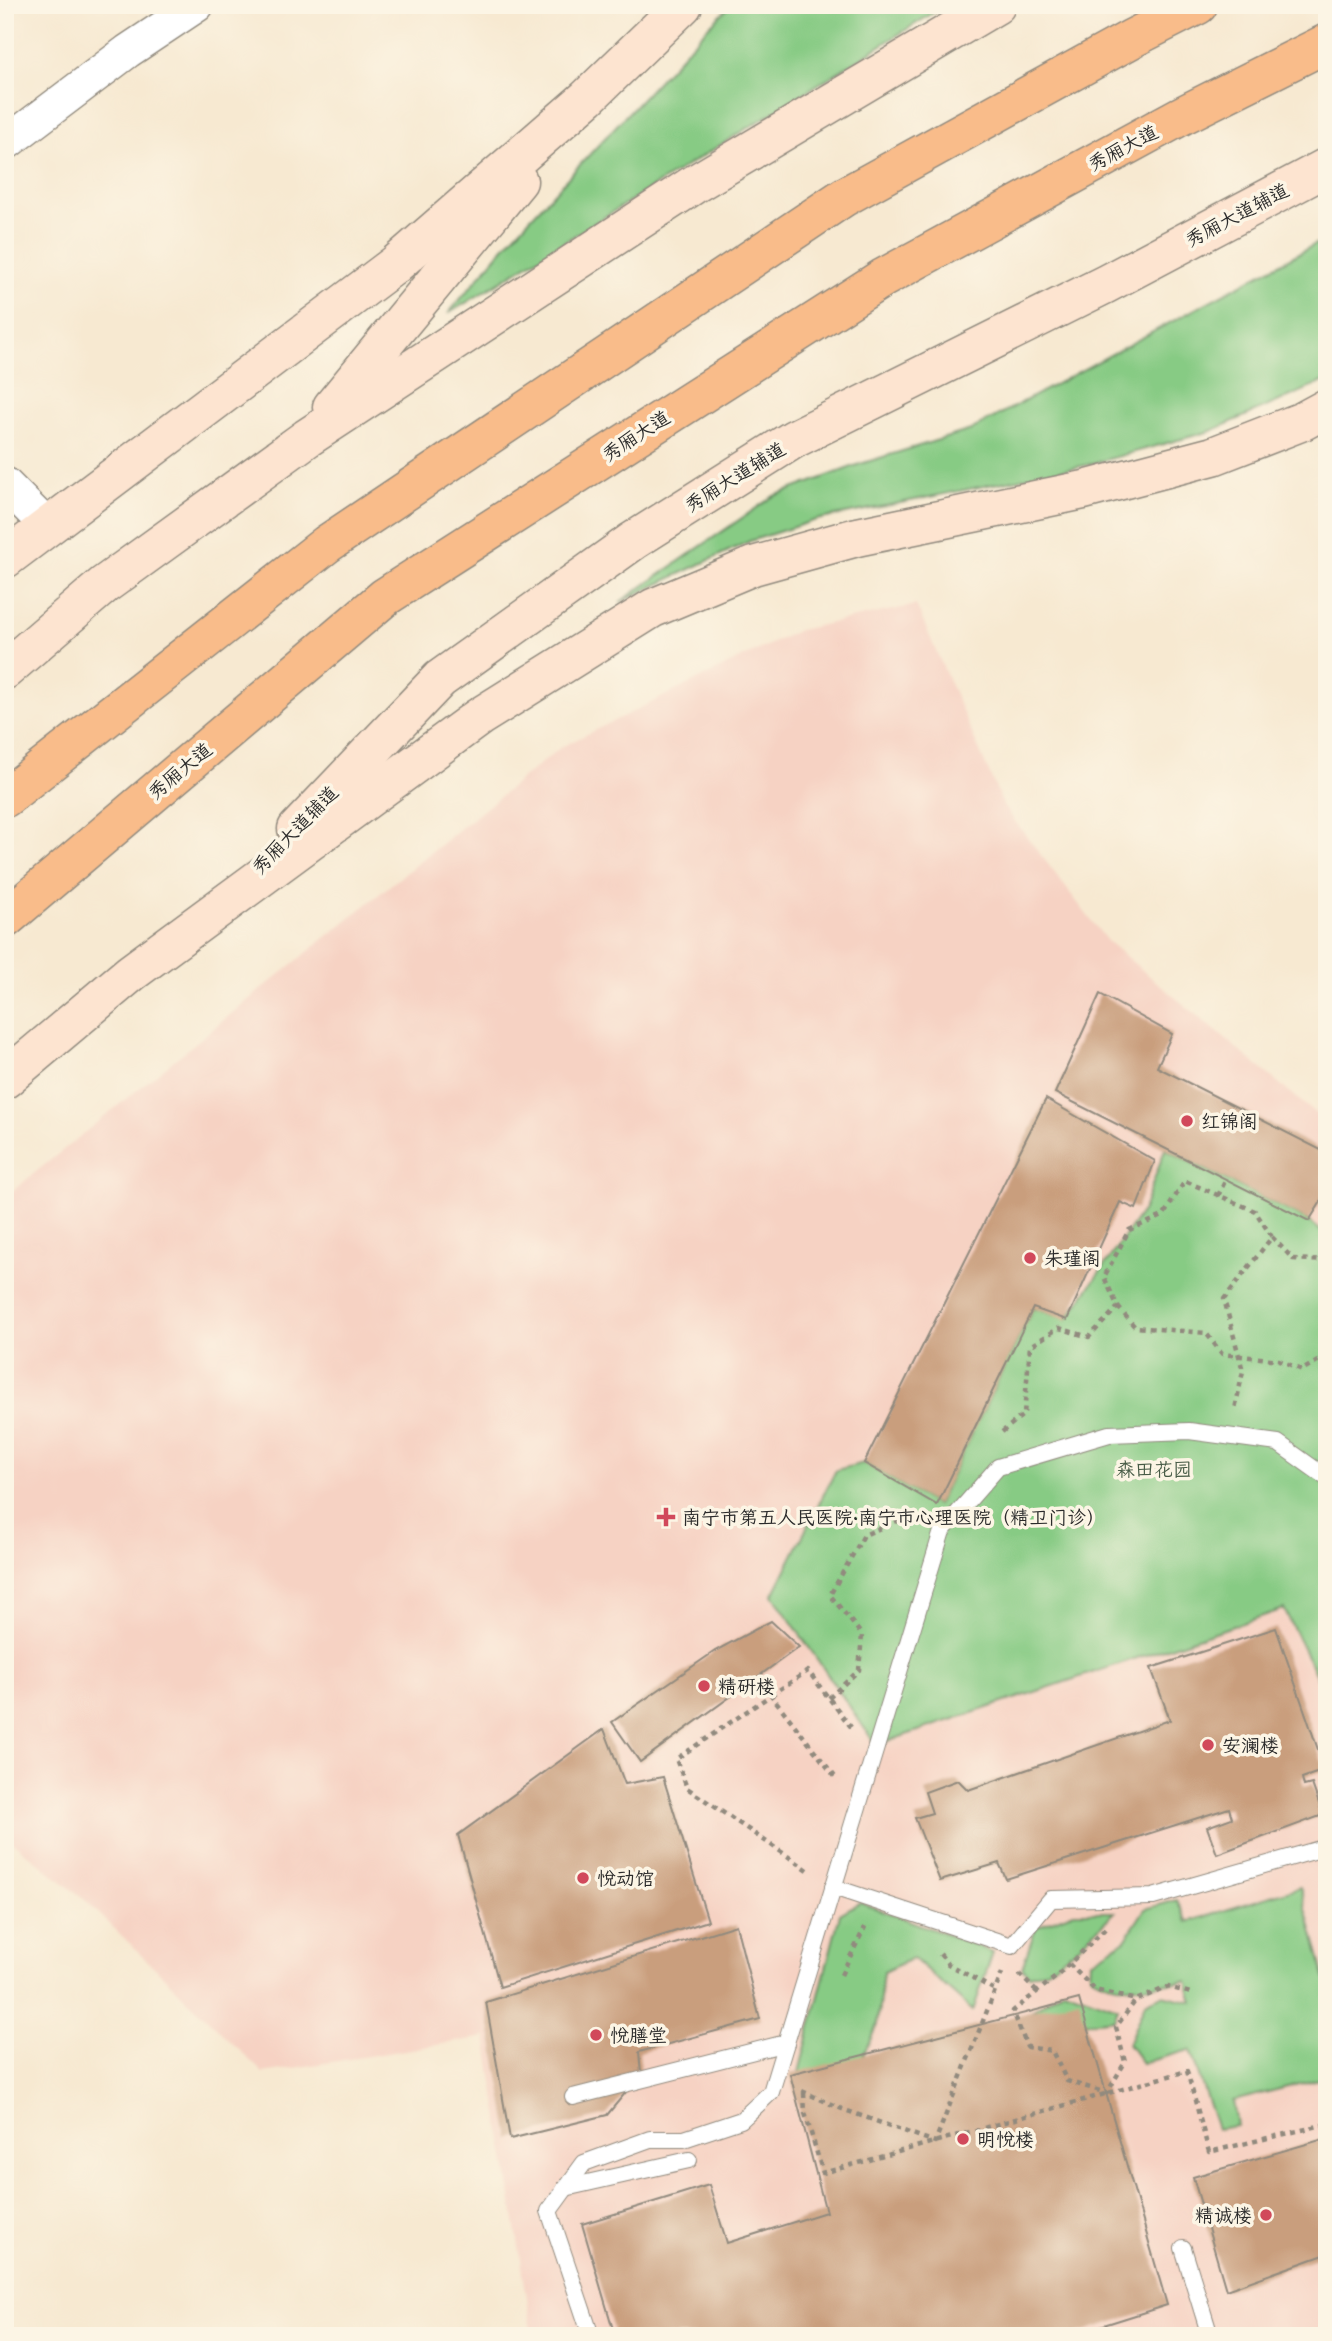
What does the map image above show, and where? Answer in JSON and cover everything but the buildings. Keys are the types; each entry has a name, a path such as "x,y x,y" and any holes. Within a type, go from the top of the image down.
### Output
{"highway":[{"path":"5,798 327,544 844,197 1132,38 1198,5"},
{"name":"秀厢大道","path":"5,919 385,597 883,278 1181,116 1327,43"}],"main road":[{"path":"5,559 396,264 587,98 683,5"},
{"path":"5,670 104,585 307,438 693,185 996,5"},
{"path":"307,438 587,98"},
{"name":"秀厢大道辅道","path":"225,904 440,680 633,541 794,439 1106,284 1327,167"},
{"name":"秀厢大道辅道","path":"5,1079 131,973 479,718 653,608 753,566 844,540 1084,490 1213,456 1303,421 1327,408"}],"street":[{"path":"5,144 128,51 197,5"},
{"path":"5,484 47,526"}],"lane":[{"path":"591,2336 549,2211 584,2163 650,2139 684,2139 741,2120 771,2092 942,1531 998,1467 1109,1434 1189,1431 1278,1443 1327,1478"},
{"path":"833,1887 1012,1946 1051,1899 1153,1898 1327,1847"},
{"path":"573,2097 786,2043"},
{"path":"565,2188 689,2160"},
{"path":"1183,2248 1210,2336"}],"path":[{"path":"1219,1196 1226,1179"},
{"path":"1327,1261 1293,1259 1272,1237 1255,1211 1185,1181 1163,1216 1129,1230 1104,1277 1118,1307 1135,1327 1206,1333 1222,1354 1279,1360 1302,1370 1321,1359 1327,1359"},
{"path":"1229,1436 1243,1371 1224,1299 1272,1237"},
{"path":"997,1437 1024,1413 1030,1346 1059,1328 1089,1337 1118,1307"},
{"path":"829,1698 859,1670 862,1635 830,1595 864,1535 897,1521 942,1531"},
{"path":"833,1887 687,1788 676,1759 808,1671 873,1756"},
{"path":"771,1695 858,1806"},
{"path":"1107,2093 1068,2081 1052,2051 1027,2048 1013,2011 1069,1964 1139,1897"},
{"path":"839,1979 868,1921"},
{"path":"933,1945 948,1964 995,1990"},
{"path":"935,2142 1012,1946"},
{"path":"1069,1964 1095,1990 1136,2000"},
{"path":"1107,2093 1125,2062 1116,2027 1136,2000 1168,1986 1191,1993"},
{"path":"808,2079 804,2092 805,2113 822,2174 1187,2071 1209,2152 1327,2124"},
{"path":"804,2092 842,2109 935,2142"}],"shaded area":[{"name":"南宁市第五人民医院·南宁市心理医院（精卫门诊）","path":"916,605 1004,807 1107,941 1327,1123 1327,2336 533,2336 486,2037 263,2073 85,1900 5,1836 5,1197 561,747 799,630"}],"green space":[{"path":"731,5 946,5 448,314 510,240"},
{"path":"1327,238 1327,380 1211,431 1087,465 816,520 750,541 620,602 774,496 860,464 971,430"},
{"name":"森田花园","path":"1165,1149 1309,1221 1327,1236 1327,1698 1284,1609 876,1745 773,1595 836,1470 864,1463 937,1505 1033,1308 1067,1319 1143,1210"},
{"path":"1300,1887 1327,1984 1327,2077 1233,2101 1237,2126 1217,2129 1190,2050 1142,2063 1128,2044 1145,2003 1162,1995 1193,2002 1187,1981 1137,1986 1113,1984 1090,1975 1091,1961 1125,1940 1145,1909 1177,1900 1187,1922"},
{"path":"860,1902 993,1952 973,2011 913,1958 883,1972 877,2025 844,2097 797,2080 840,1914"},
{"path":"1074,1912 1115,1912 1078,1947 1045,1971 1029,1975 1022,1968 1036,1927"},
{"path":"1064,1989 1118,2008 1114,2019 1063,2025 1024,2017"}],"place":[{"name":"红锦阁","path":"1187,1121"},
{"name":"朱瑾阁","path":"1030,1258"},
{"name":"南宁市第五人民医院·南宁市心理医院（精卫门诊）","path":"666,1517"},
{"name":"精研楼","path":"704,1686"},
{"name":"安澜楼","path":"1208,1745"},
{"name":"悦动馆","path":"583,1878"},
{"name":"悦膳堂","path":"596,2035"},
{"name":"明悦楼","path":"963,2139"},
{"name":"精诚楼","path":"1266,2215"}]}
